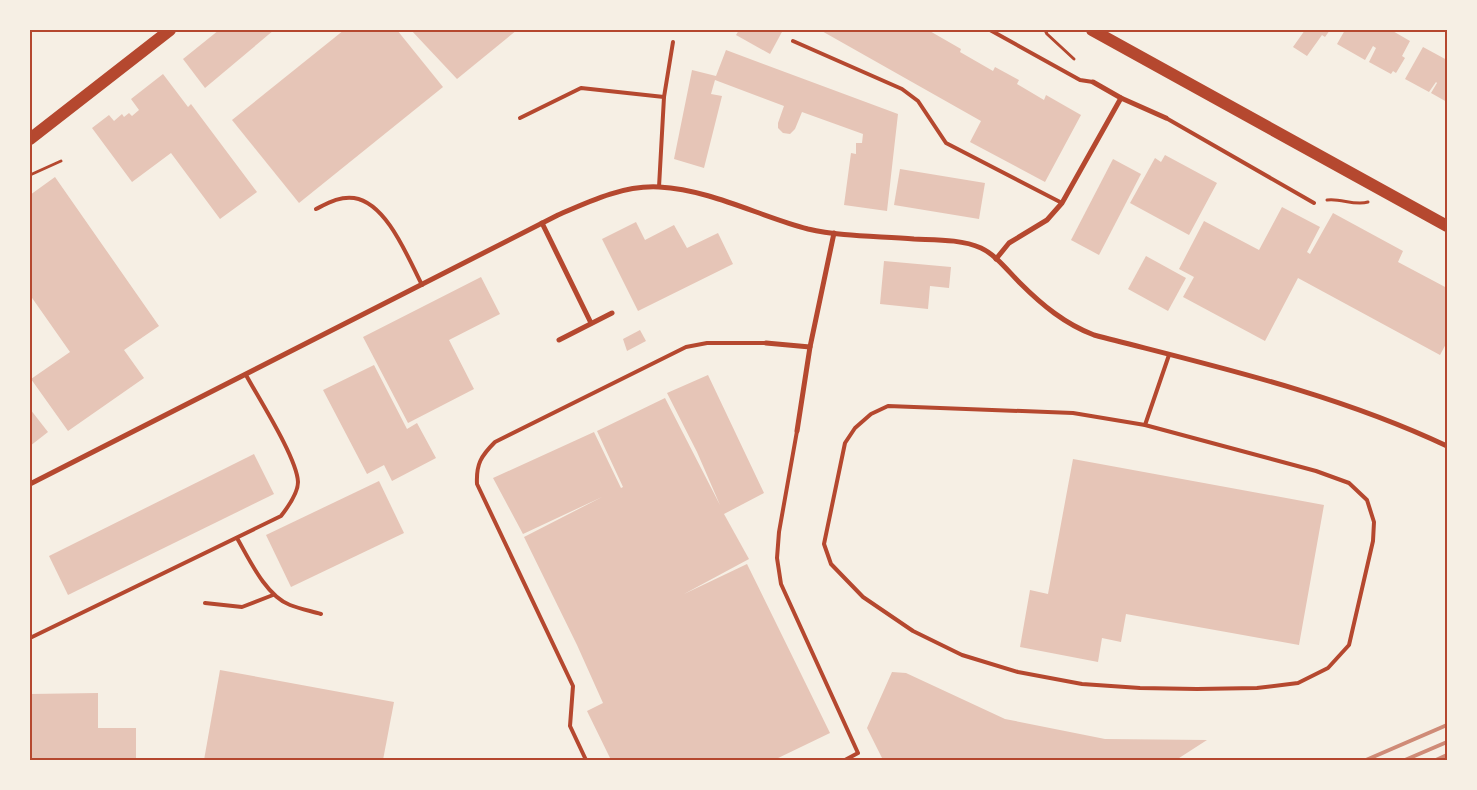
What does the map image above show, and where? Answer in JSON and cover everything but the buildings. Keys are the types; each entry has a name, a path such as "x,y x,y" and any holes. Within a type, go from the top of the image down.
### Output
{"main road":[{"path":"30,139 170,30"},
{"path":"1092,30 1447,226"}],"street":[{"path":"1094,82 1121,98 1166,118"},
{"path":"996,259 1009,243 1046,220 1062,203 1121,98"},
{"path":"30,484 542,223 613,193 636,188 659,187 686,190 725,200 809,229 834,233 966,244 982,248 996,259 1047,309 1076,328 1094,335 1274,382 1393,423 1447,446"},
{"path":"542,223 591,323"},
{"path":"797,430 810,347 834,233"},
{"path":"559,340 612,313"},
{"path":"766,343 810,347"}],"lane":[{"path":"990,30 1080,80 1094,82"},
{"path":"793,41 902,89 918,101 946,143 1062,203"},
{"path":"659,187 664,97 673,42"},
{"path":"520,118 581,88 664,97"},
{"path":"1166,118 1314,202"},
{"path":"316,209 337,199 354,198 369,204 381,214 394,231 422,284"},
{"path":"586,760 570,726 572,686 477,484 476,470 484,454 494,442 686,347 707,343 766,343"},
{"path":"1145,425 1169,355"},
{"path":"30,638 281,516 290,504 298,484 294,463 246,375"},
{"path":"888,406 1073,413 1145,425 1316,471 1349,483 1367,500 1374,522 1373,541 1352,635 1349,645 1328,668 1298,682 1257,688 1197,690 1082,684 1018,672 962,655 913,631 863,596 831,564 824,544 845,443 856,428 871,414 888,406"},
{"path":"797,430 779,532 777,558 781,584 858,753 845,760"},
{"path":"237,538 253,567 273,595 289,605 321,614"},
{"path":"205,603 242,607 273,595"}],"path":[{"path":"1045,30 1082,66 1094,82"},
{"path":"30,175 61,161"},
{"path":"1314,202 1332,200 1359,204 1392,196"}],"railway":[{"path":"1366,760 1447,725"},
{"path":"1405,760 1447,742"},
{"path":"1436,760 1447,755"}]}
